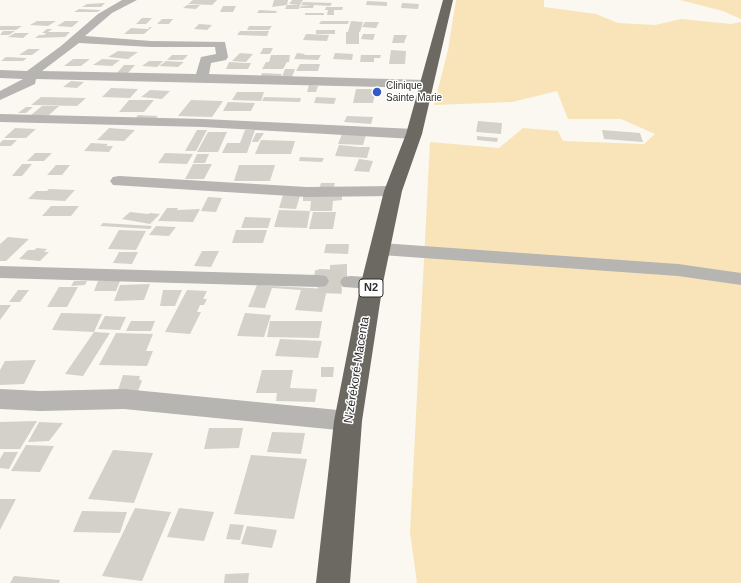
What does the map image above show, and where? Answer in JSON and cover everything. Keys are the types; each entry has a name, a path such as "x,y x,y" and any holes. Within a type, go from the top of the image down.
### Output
{"highway":[{"name":"N'zérékoré-Macenta","path":"334,583 362,282 381,249 394,191 414,134 425,84 448,0"}],"street":[{"path":"29,75 76,39 94,20 123,2 132,0"},
{"path":"76,39 151,44 221,44 222,57 205,60 202,78"},
{"path":"0,74 425,84"},
{"path":"0,96 30,81 29,75"},
{"path":"0,118 203,123 414,134"},
{"path":"120,181 307,192 394,191"},
{"path":"381,249 678,270 741,278"},
{"path":"0,272 318,281"},
{"path":"0,399 40,401 124,399 348,421"}],"shaded area":[{"path":"456,0 544,0 544,7 596,14 618,23 655,25 681,19 731,24 741,22 741,583 417,583 410,532 430,142 499,148 523,128 558,131 563,141 644,144 655,134 621,119 568,119 557,91 512,102 434,105 448,50"},
{"path":"680,0 741,0 741,19 723,11"}],"building":[{"path":"193,0 217,0 212,5 188,4"},
{"path":"274,0 288,0 287,5 272,7"},
{"path":"292,0 303,0 300,5 289,4"},
{"path":"367,1 387,2 387,6 366,5"},
{"path":"303,2 332,3 330,6 314,5 313,8 300,8 301,6 311,6 301,5"},
{"path":"105,3 101,7 82,7 87,4"},
{"path":"402,3 419,4 418,9 401,8"},
{"path":"187,5 200,5 196,9 183,8"},
{"path":"287,5 300,5 299,9 285,9"},
{"path":"223,6 236,6 233,12 220,12"},
{"path":"326,7 343,7 342,10 334,10 334,15 327,15 328,10 325,10"},
{"path":"79,9 101,10 97,12 74,12"},
{"path":"259,10 277,11 276,13 257,13"},
{"path":"305,13 324,13 324,15 305,15"},
{"path":"142,18 152,18 146,24 136,24"},
{"path":"162,19 173,19 169,24 157,24"},
{"path":"37,21 56,21 48,26 30,25"},
{"path":"65,21 79,21 72,27 57,26"},
{"path":"321,21 349,21 348,24 319,24"},
{"path":"351,21 363,22 360,32 348,32"},
{"path":"365,22 379,22 376,28 362,27"},
{"path":"199,24 212,25 207,30 194,29"},
{"path":"0,26 22,26 16,30 0,30"},
{"path":"249,26 272,26 269,30 247,30"},
{"path":"152,27 144,34 124,34 131,28 148,29"},
{"path":"47,29 52,29 48,32 70,32 65,37 35,38 39,35 44,35 46,33 42,33"},
{"path":"316,30 335,30 335,34 316,34"},
{"path":"3,31 15,31 9,35 0,35"},
{"path":"240,31 269,31 267,36 237,35"},
{"path":"346,32 359,32 359,44 346,44"},
{"path":"15,33 29,33 23,38 8,37"},
{"path":"306,34 329,35 327,41 303,40"},
{"path":"363,34 375,34 373,40 361,39"},
{"path":"394,35 407,35 404,43 392,43"},
{"path":"263,48 273,48 270,54 260,54"},
{"path":"28,49 40,49 32,55 19,55"},
{"path":"391,50 406,51 405,64 389,64"},
{"path":"118,51 138,52 128,59 108,57"},
{"path":"240,53 253,54 246,62 232,61"},
{"path":"297,53 305,54 304,55 321,55 318,60 294,59"},
{"path":"335,53 353,54 352,60 333,59"},
{"path":"172,55 188,55 183,60 167,60"},
{"path":"271,55 290,55 289,62 287,62 283,69 262,69 266,62 269,62"},
{"path":"361,55 381,55 380,58 374,58 374,62 360,62"},
{"path":"6,57 27,58 23,61 1,61"},
{"path":"73,59 90,59 81,66 64,66"},
{"path":"102,59 120,60 112,66 93,65"},
{"path":"149,61 163,61 157,67 142,66"},
{"path":"166,61 184,62 178,67 159,66"},
{"path":"229,62 251,63 248,69 226,69"},
{"path":"300,64 320,64 318,71 296,71"},
{"path":"124,65 135,65 128,73 117,73"},
{"path":"285,69 295,69 292,77 282,77"},
{"path":"262,73 282,74 280,78 260,78"},
{"path":"71,81 84,82 77,88 63,87"},
{"path":"309,85 318,86 316,92 307,92"},
{"path":"111,88 138,89 130,98 102,97"},
{"path":"356,89 376,89 373,103 353,103"},
{"path":"150,90 170,91 162,99 141,97"},
{"path":"237,92 264,92 261,101 232,100"},
{"path":"41,97 86,98 77,106 31,105"},
{"path":"264,97 301,98 300,102 262,101"},
{"path":"316,97 336,98 334,104 314,103"},
{"path":"129,100 154,100 144,112 119,112"},
{"path":"191,100 223,101 212,117 178,116"},
{"path":"228,102 255,103 251,111 223,111"},
{"path":"42,106 59,106 49,115 31,115"},
{"path":"26,107 33,107 26,113 18,113"},
{"path":"138,115 158,116 155,119 135,119"},
{"path":"347,116 373,117 371,124 344,122"},
{"path":"478,121 502,123 501,134 476,132"},
{"path":"15,128 36,129 26,138 4,138"},
{"path":"109,128 135,130 124,141 97,140"},
{"path":"197,130 207,130 196,151 185,151"},
{"path":"245,130 255,130 247,153 222,153 227,143 240,143"},
{"path":"602,130 640,133 643,142 604,139"},
{"path":"208,132 227,132 218,152 197,152"},
{"path":"256,133 264,133 258,142 252,142"},
{"path":"342,134 366,135 363,145 338,144"},
{"path":"477,136 498,138 497,142 477,140"},
{"path":"3,140 17,140 11,146 0,146 0,143"},
{"path":"261,140 295,141 291,154 255,154"},
{"path":"91,143 108,144 106,146 113,146 109,152 84,151"},
{"path":"339,145 370,147 367,158 335,156"},
{"path":"35,153 52,153 44,161 27,161"},
{"path":"165,153 193,154 187,164 158,163"},
{"path":"197,154 209,154 205,163 193,163"},
{"path":"300,157 324,158 322,162 299,161"},
{"path":"359,159 373,161 369,172 354,171"},
{"path":"22,164 32,164 22,176 12,176"},
{"path":"193,164 212,164 204,179 185,179"},
{"path":"56,165 70,165 62,175 47,175"},
{"path":"239,165 275,165 270,181 234,181"},
{"path":"321,183 335,183 333,190 319,189"},
{"path":"49,189 75,190 65,201 28,199 36,191 47,191"},
{"path":"283,195 300,196 296,209 279,208"},
{"path":"303,196 342,196 342,200 333,201 332,211 310,211 311,201 303,201"},
{"path":"208,197 222,198 216,212 201,211"},
{"path":"51,206 79,206 71,216 42,216"},
{"path":"167,208 178,208 177,210 200,209 193,222 158,221"},
{"path":"279,210 310,211 307,228 274,227"},
{"path":"130,212 160,214 150,224 122,219"},
{"path":"313,212 336,212 333,229 309,229"},
{"path":"245,217 271,218 268,228 241,228"},
{"path":"103,223 152,226 150,229 100,226"},
{"path":"156,226 176,227 169,236 149,235"},
{"path":"119,230 146,231 136,250 108,249"},
{"path":"236,230 267,230 263,243 232,243"},
{"path":"8,237 29,239 6,261 0,261 0,244"},
{"path":"326,244 349,244 348,254 324,253"},
{"path":"37,248 47,249 44,252 49,252 40,261 19,259 28,250 34,250"},
{"path":"202,251 219,251 211,267 194,266"},
{"path":"119,252 138,252 132,264 113,263"},
{"path":"347,264 347,277 314,277 315,270 330,270 330,265"},
{"path":"74,281 87,281 85,285 71,286"},
{"path":"98,281 120,281 116,291 94,291"},
{"path":"150,284 144,300 114,301 120,285"},
{"path":"257,285 327,289 322,312 295,310 301,290 272,288 265,308 248,307"},
{"path":"59,287 78,287 67,307 47,307"},
{"path":"18,290 29,290 20,302 9,302"},
{"path":"163,290 182,290 175,306 160,306"},
{"path":"187,290 207,291 203,299 207,299 204,305 200,305 197,312 201,312 190,334 165,332"},
{"path":"0,305 11,305 0,320"},
{"path":"61,313 102,314 94,332 52,330"},
{"path":"245,313 271,315 264,337 237,336"},
{"path":"105,316 126,317 120,330 98,329"},
{"path":"131,321 155,321 151,331 126,331"},
{"path":"270,321 322,321 319,338 267,337"},
{"path":"94,332 110,333 83,376 65,374"},
{"path":"116,333 153,334 146,351 153,351 147,366 99,365"},
{"path":"280,339 322,341 318,358 275,356"},
{"path":"36,360 24,384 0,385 0,370 5,361"},
{"path":"321,367 334,367 333,377 321,377"},
{"path":"262,370 293,370 290,388 317,389 315,402 276,401 277,393 256,393"},
{"path":"123,375 140,376 139,379 142,381 138,391 117,393"},
{"path":"37,421 20,449 0,449 0,422"},
{"path":"39,422 63,423 49,441 28,442"},
{"path":"209,428 243,428 239,448 204,449"},
{"path":"272,432 305,433 301,454 267,452"},
{"path":"26,445 54,446 40,472 11,471"},
{"path":"113,450 153,453 134,503 88,499"},
{"path":"4,452 18,452 9,469 0,468 0,459"},
{"path":"251,455 307,459 294,519 234,514"},
{"path":"0,499 16,499 0,530"},
{"path":"135,508 171,512 142,581 102,576"},
{"path":"179,508 214,512 204,541 167,537"},
{"path":"82,511 127,512 120,533 73,532"},
{"path":"230,524 244,525 240,540 226,539"},
{"path":"247,526 277,530 272,548 241,544"},
{"path":"249,573 248,583 224,583 225,574"},
{"path":"14,576 60,580 59,583 10,583"}],"tunnel":[{"path":"318,281 351,282"}],"place":[{"name":"Clinique Sainte Marie","path":"377,92"}]}
